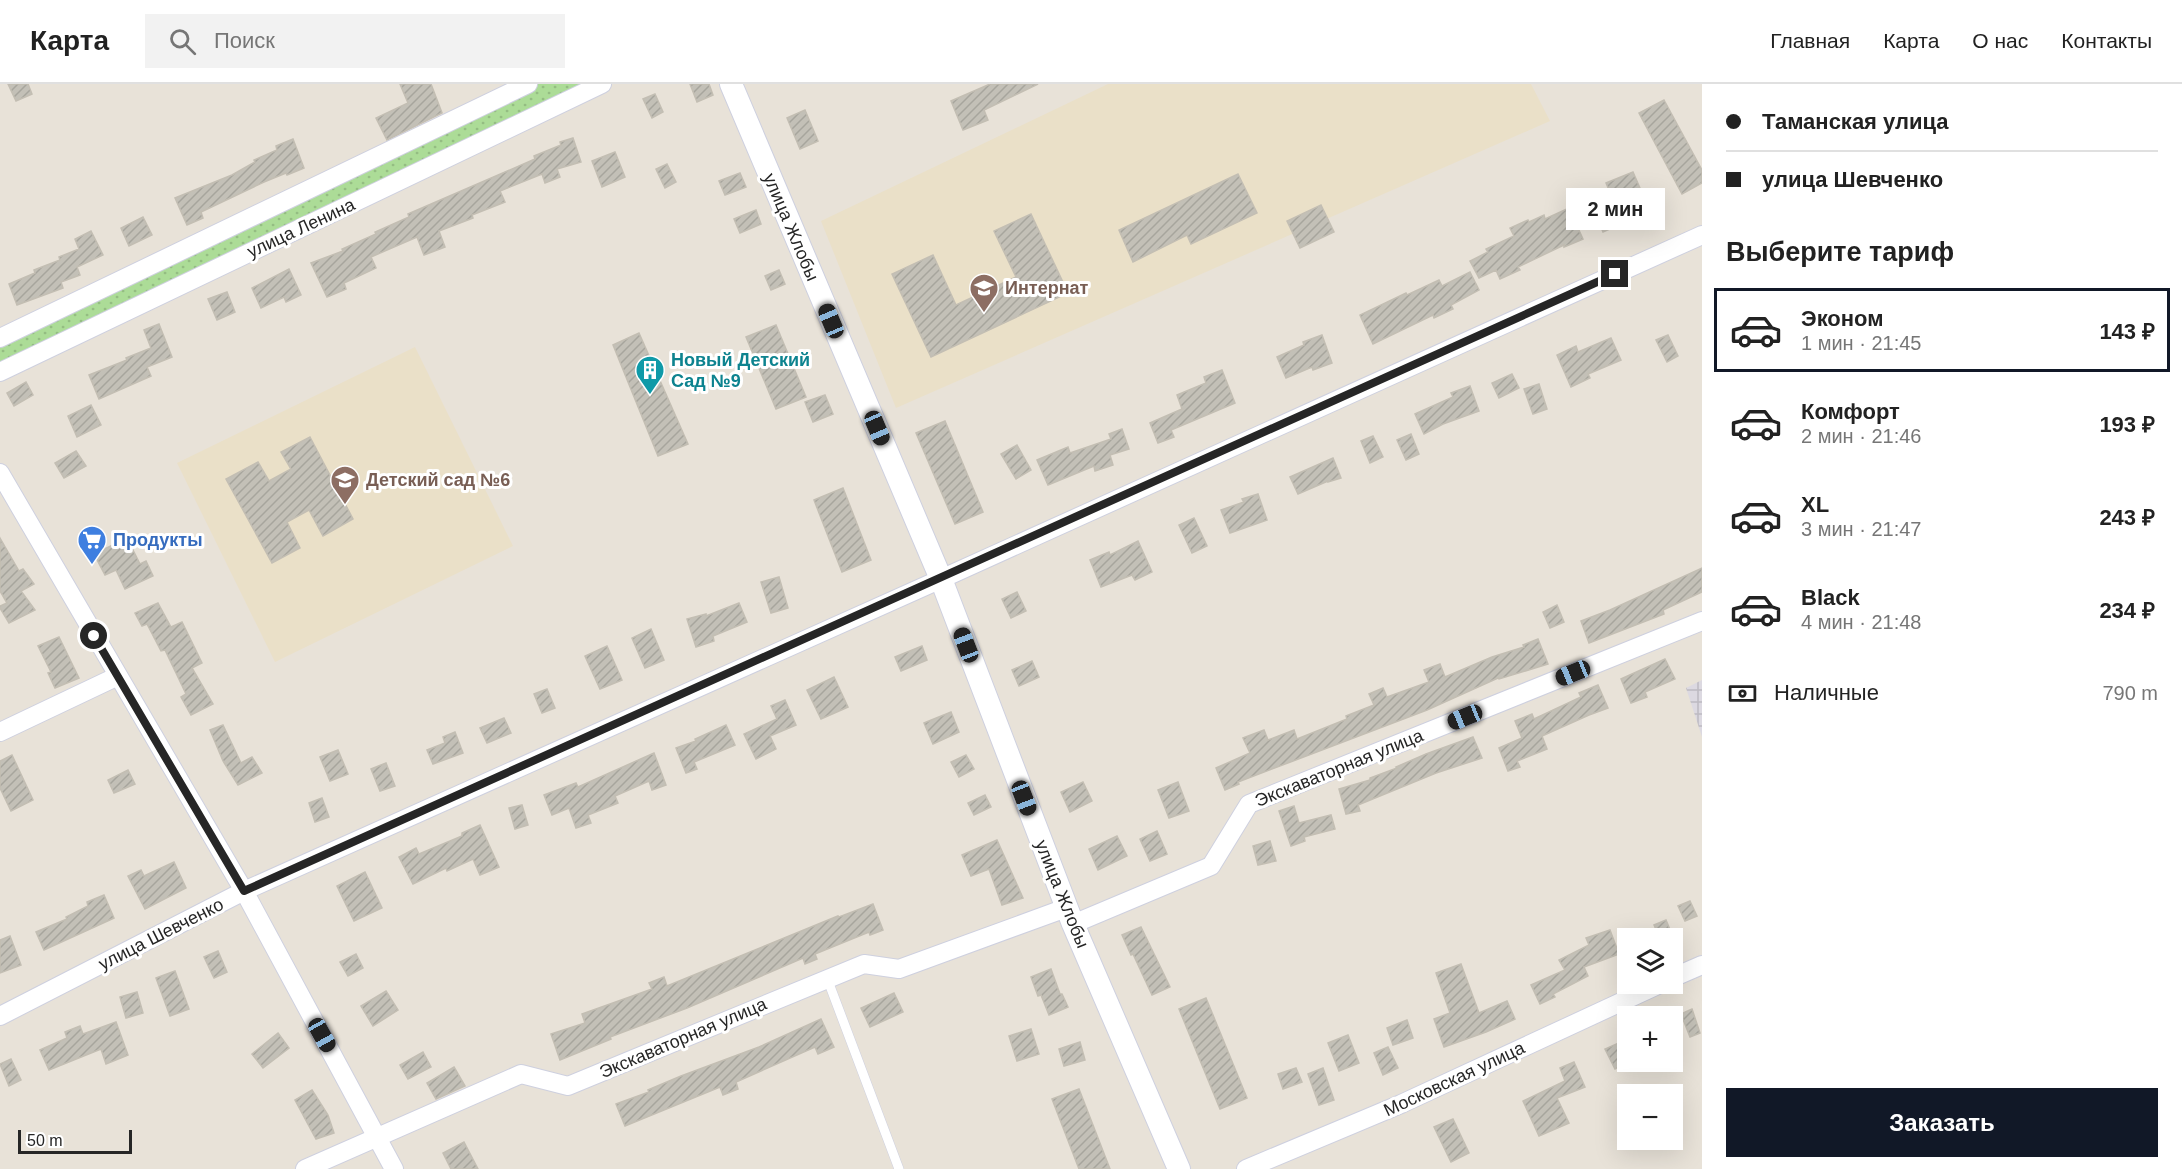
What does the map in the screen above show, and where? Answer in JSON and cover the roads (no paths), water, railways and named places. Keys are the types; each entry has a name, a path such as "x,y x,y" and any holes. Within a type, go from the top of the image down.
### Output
{"street":[{"name":"улица Ленина","path":"0,338 528,84"},
{"name":"улица Ленина","path":"0,372 602,84"},
{"name":"улица Жлобы","path":"731,84 941,579 1070,916 1179,1169"},
{"name":"улица Шевченко","path":"0,1016 244,891 1702,235"},
{"path":"0,473 244,891 394,1169"},
{"name":"Экскаваторная улица","path":"305,1169 521,1074 568,1086 864,964 899,969 1070,916 1211,866 1249,804 1702,621"},
{"path":"0,732 118,676"},
{"path":"1683,973 1702,964"},
{"name":"Московская улица","path":"1246,1169 1401,1104 1638,994"}],"lane":[{"path":"827,978 899,1169"}],"place":[{"name":"Интернат","path":"984,314"},
{"name":"Новый Детский Сад №9","path":"650,396"},
{"name":"Детский сад №6","path":"345,506"},
{"name":"Продукты","path":"92,566"}]}
